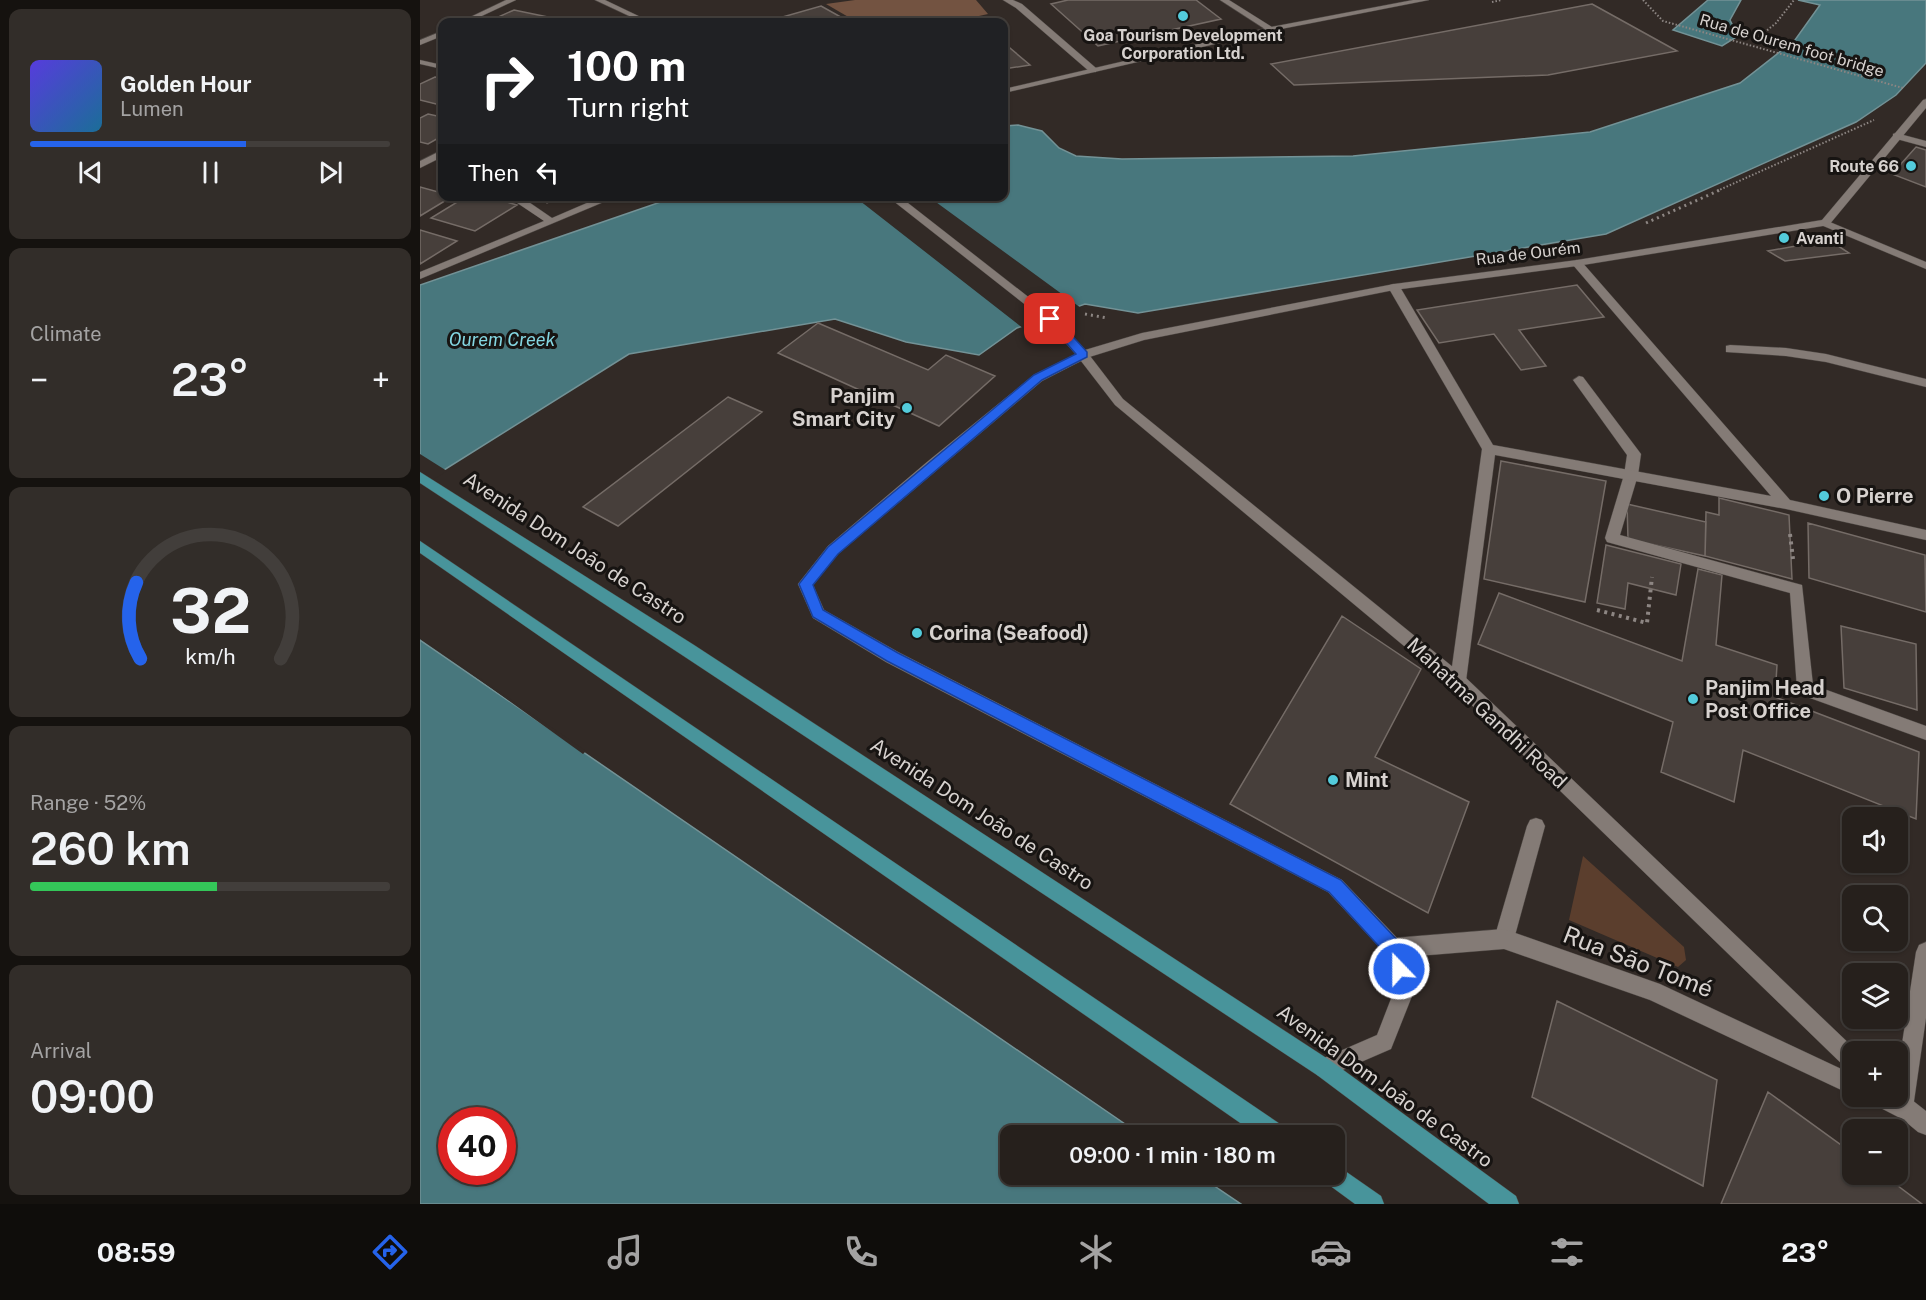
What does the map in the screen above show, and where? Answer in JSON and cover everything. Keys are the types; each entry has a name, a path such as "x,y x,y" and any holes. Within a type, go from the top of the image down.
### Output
{"main road":[{"name":"Avenida Dom João de Castro","path":"420,477 688,650 1324,1068 1508,1204"},
{"path":"420,546 1262,1125"},
{"path":"1345,1183 1373,1204"}],"street":[{"path":"473,18 512,0"},
{"path":"599,0 638,18"},
{"path":"1007,0 1019,6 1093,70"},
{"path":"1224,0 1271,29"},
{"path":"1008,89 1271,29 1425,0"},
{"path":"420,43 438,35"},
{"path":"420,63 438,66"},
{"path":"1926,102 1825,223 1926,266"},
{"path":"1896,136 1926,144"},
{"path":"423,162 438,155"},
{"path":"423,162 438,166"},
{"path":"520,201 552,222"},
{"path":"420,276 601,201"},
{"name":"Mahatma Gandhi Road","path":"898,201 1050,319 1083,355 1119,402 1458,681 1842,1050"},
{"name":"Rua de Ourém","path":"1393,948 1335,886 903,663 818,614 806,584 833,550 1038,378 1083,355 1142,337 1394,286 1577,263 1825,223"},
{"path":"1577,263 1786,504"},
{"path":"1394,286 1489,449 1458,681"},
{"path":"1730,349 1786,352 1826,358 1926,383"},
{"path":"1579,380 1634,454 1631,475 1612,538 1797,590 1805,690 1926,733"},
{"path":"1489,449 1786,504 1926,536"},
{"path":"1504,939 1536,826"},
{"name":"Rua São Tomé","path":"1393,948 1504,939 1653,991 1842,1079"},
{"path":"1324,1068 1384,1042 1404,991 1393,948"},
{"path":"1908,1042 1926,952"},
{"path":"1903,1107 1926,1125"}],"path":[{"path":"1492,2 1502,0"},
{"name":"Rua de Ourem foot bridge","path":"1643,0 1651,4 1656,15 1663,21 1905,89"},
{"path":"1759,37 1776,23 1793,0"},
{"path":"1644,224 1878,118"},
{"path":"1083,314 1112,319"},
{"path":"1786,504 1797,590"},
{"path":"1597,610 1647,623 1656,550"}],"shaded area":[{"path":"855,0 976,0 988,14 970,18 850,18 826,4"},
{"path":"1583,856 1684,947 1686,960 1678,967 1569,920"}],"water":[{"path":"1708,0 1741,0 1730,20 1738,36 1722,46 1673,30"},
{"name":"Ourem Creek","path":"1798,0 1926,0 1926,63 1896,95 1856,122 1606,234 1138,313 1085,304 1017,328 979,355 906,342 835,319 629,354 420,485 420,285 663,201 1008,201 1008,126 1018,125 1042,131 1059,148 1076,156 1122,159 1353,156 1590,132 1740,83 1795,40 1820,5"},
{"path":"420,640 1126,1125 1000,1125 1000,1185 1213,1185 1241,1204 420,1204"}],"pier":[{"path":"860,201 934,201 1081,308 1024,329"},
{"path":"420,454 447,471 420,488"},
{"path":"430,644 586,751 583,754"}],"building":[{"path":"1068,0 1196,0 1221,19 1098,46 1051,4"},
{"path":"1592,4 1677,51 1548,75 1294,85 1271,64"},
{"path":"821,6 843,18 779,18"},
{"path":"514,10 548,17 546,18 496,18"},
{"path":"1008,46 1030,65 1008,68"},
{"path":"438,77 438,103 420,100 420,84"},
{"path":"428,114 438,116 438,138 428,144 420,142 420,118"},
{"path":"1916,147 1926,150 1926,187 1892,174"},
{"path":"420,187 438,192 438,201 445,201 420,216"},
{"path":"459,201 503,201 517,205 475,231 431,218"},
{"path":"420,230 457,241 420,264"},
{"path":"1829,240 1849,253 1785,261 1768,251"},
{"path":"1577,285 1604,317 1519,330 1546,366 1521,370 1494,334 1439,343 1417,310"},
{"path":"818,323 928,370 946,355 995,376 939,426 778,353"},
{"path":"728,397 762,412 618,526 583,507"},
{"path":"1501,461 1606,481 1585,602 1484,579"},
{"path":"1719,498 1789,515 1792,579 1705,556 1706,512 1719,515"},
{"path":"1627,504 1706,522 1705,556 1628,539"},
{"path":"1808,523 1925,555 1926,612 1809,578"},
{"path":"1606,545 1681,564 1676,595 1628,583 1625,609 1597,603"},
{"path":"1698,569 1722,575 1716,645 1777,665 1775,697 1919,752 1916,819 1908,816 1908,807 1886,807 1743,750 1734,802 1661,772 1673,722 1478,644 1499,593 1682,661"},
{"name":"Mint","path":"1342,616 1421,669 1375,757 1469,802 1428,913 1230,804"},
{"path":"1841,626 1916,644 1917,710 1844,688"},
{"path":"1557,1001 1717,1080 1703,1186 1532,1097"},
{"path":"1768,1092 1842,1146 1842,1185 1897,1185 1922,1204 1721,1204"}],"place":[{"name":"Goa Tourism Development Corporation Ltd.","path":"1183,16"},
{"name":"Route 66","path":"1911,166"},
{"name":"Avanti","path":"1784,238"},
{"name":"Panjim Smart City","path":"907,408"},
{"name":"O Pierre","path":"1824,496"},
{"name":"Corina (Seafood)","path":"917,633"},
{"name":"Panjim Head Post Office","path":"1693,699"},
{"name":"Mint","path":"1333,780"}],"route":[{"path":"1050,319 1083,355 1038,378 833,550 806,584 818,614 892,657 1335,886 1393,948 1399,969"}]}
